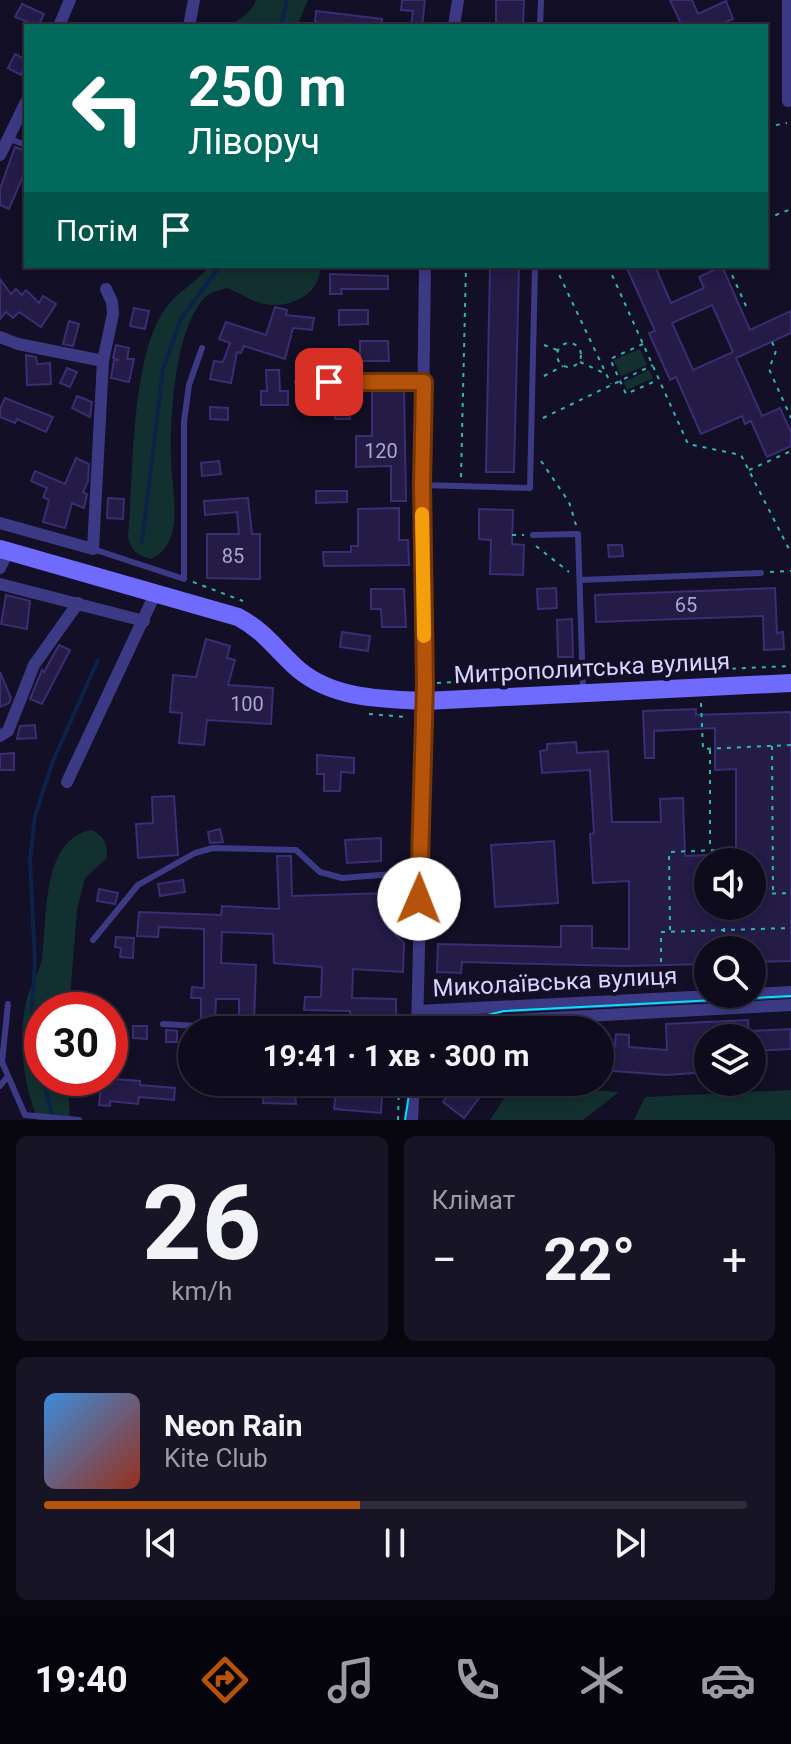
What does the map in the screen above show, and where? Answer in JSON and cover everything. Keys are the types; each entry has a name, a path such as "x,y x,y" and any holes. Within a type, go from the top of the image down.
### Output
{"main road":[{"name":"Митрополитська вулиця","path":"3,556 156,592 225,612 258,628 301,671 322,684 424,709 583,684 791,683"}],"street":[{"path":"60,24 70,0"},
{"path":"189,24 194,0"},
{"path":"454,24 458,0"},
{"path":"788,0 789,101"},
{"path":"0,155 24,107"},
{"path":"418,1016 424,709 422,485 425,268"},
{"path":"0,523 93,549 103,361 113,314 106,289"},
{"path":"0,337 18,344 103,361"},
{"path":"0,584 144,621"},
{"path":"67,782 156,592"},
{"path":"0,736 8,731 34,665 78,603"},
{"name":"Миколаївська вулиця","path":"418,1011 791,992"},
{"name":"Миколаївська вулиця","path":"612,1016 791,1005"},
{"path":"412,1120 413,1096"}],"lane":[{"path":"540,24 541,0"},
{"path":"10,139 24,144"},
{"path":"422,485 530,488 535,268"},
{"path":"93,549 184,579 184,422 189,385 202,348"},
{"path":"297,382 424,382"},
{"path":"533,535 578,534 583,684"},
{"path":"580,580 761,573"},
{"path":"93,940 138,885 195,853 213,848 296,850 320,872 342,878 419,872"},
{"path":"8,1004 2,1062 25,1115 79,1120"},
{"path":"163,1024 178,1025"},
{"path":"0,1086 8,1076"}],"path":[{"path":"768,127 787,123"},
{"path":"768,218 791,209"},
{"path":"461,486 466,268"},
{"path":"556,268 611,384"},
{"path":"609,268 688,444 741,455 791,553"},
{"path":"729,268 746,306"},
{"path":"533,342 558,350"},
{"path":"772,342 776,351 769,369 791,418"},
{"path":"532,382 579,362 582,353 573,343 565,344 558,350 558,357 564,366"},
{"path":"643,344 610,359 619,380 626,394 659,379"},
{"path":"579,362 606,374"},
{"path":"531,424 653,365"},
{"path":"786,407 791,404"},
{"path":"749,470 791,451"},
{"path":"531,453 544,464 569,502 578,534"},
{"path":"534,544 580,580"},
{"path":"761,573 791,571"},
{"path":"184,579 248,603"},
{"path":"436,683 583,684 791,666"},
{"path":"701,703 703,749 791,745"},
{"path":"363,713 380,716 424,709"},
{"path":"772,746 773,893"},
{"path":"710,749 710,848"},
{"path":"670,931 669,852 694,851"},
{"path":"766,893 791,893"},
{"path":"661,972 661,932 791,928"},
{"path":"724,929 724,936"},
{"path":"398,1120 399,1096"}],"green space":[{"path":"256,0 308,0 298,24 233,24"},
{"path":"208,268 320,268 319,276 309,293 292,302 281,305 261,303 227,288 209,294 198,307 182,347 174,395 171,440 173,528 162,551 151,559 135,551 128,536 139,387 145,357 165,309"},
{"path":"640,349 647,365 621,376 614,360"},
{"path":"649,370 653,378 627,390 624,382"},
{"path":"92,830 100,835 107,858 85,878 77,910 70,992 29,992 41,963 47,903 55,864 63,848 75,836"},
{"path":"24,1013 24,1065 22,1044"},
{"path":"791,1090 791,1120 634,1120 645,1097 766,1096 766,1091"},
{"path":"31,1096 69,1096 70,1120 38,1120"},
{"path":"506,1096 614,1096 583,1120 490,1120"}],"building":[{"path":"402,0 425,0 422,24 411,24 413,11 401,10"},
{"path":"496,0 524,0 523,24 496,24"},
{"path":"670,0 692,0 698,14 726,1 733,19 722,24 681,24"},
{"path":"22,4 44,14 39,24 15,17"},
{"path":"316,11 382,19 382,24 315,22"},
{"path":"15,54 24,59 21,75 8,68"},
{"path":"15,147 24,150 24,174 9,209 0,205 0,189"},
{"path":"490,268 519,268 514,472 486,472"},
{"path":"627,268 656,268 671,303 704,288 699,277 723,268 750,330 791,311 791,333 736,358 762,416 780,408 791,432 791,446 767,457 751,421 745,424 742,416 701,434 676,377 670,380 649,333 655,331","holes":["712,305 733,352 693,370 672,323"]},
{"path":"330,274 388,276 388,289 341,289 342,294 330,294"},
{"path":"0,279 11,294 16,289 22,295 26,290 39,303 43,296 56,304 41,327 19,312 13,318 6,312 0,319"},
{"path":"275,307 287,310 286,315 314,318 312,330 293,328 285,359 244,346 241,353 237,352 231,383 210,379 214,361 223,362 230,343 219,339 226,322 266,335"},
{"path":"134,308 149,311 145,329 130,326"},
{"path":"339,310 368,310 368,324 339,325"},
{"path":"69,321 79,324 73,346 63,344"},
{"path":"360,341 388,341 389,361 360,361"},
{"path":"116,345 129,348 127,359 134,359 129,382 111,378 114,360 119,360 113,358"},
{"path":"26,355 36,357 37,364 50,363 51,384 27,385"},
{"path":"67,368 77,372 70,387 60,383"},
{"path":"266,370 279,370 280,391 288,391 288,405 261,405 261,391 267,391"},
{"path":"372,388 404,388 406,501 391,501 391,466 356,467 356,436 372,436"},
{"path":"335,389 350,389 350,419 335,419"},
{"path":"77,396 92,402 90,417 72,408"},
{"path":"5,398 53,417 46,432 17,419 15,423 0,417"},
{"path":"210,407 228,408 228,420 210,419"},
{"path":"76,458 89,464 88,481 83,492 87,494 84,508 72,503 65,528 43,522 49,500 43,497 47,488 31,481 35,471 65,484"},
{"path":"219,461 221,474 202,476 201,463"},
{"path":"316,491 347,491 347,502 316,503"},
{"path":"108,498 124,499 123,519 107,518"},
{"path":"248,498 252,534 260,534 260,579 207,578 207,534 239,534 237,512 205,515 204,501"},
{"path":"399,508 399,540 408,540 409,565 324,566 323,552 351,552 351,546 358,546 358,509"},
{"path":"479,509 513,510 512,544 524,545 523,575 490,574 491,540 479,539"},
{"path":"608,545 622,545 623,556 609,557"},
{"path":"556,588 557,608 538,609 537,589"},
{"path":"775,588 777,633 783,632 784,649 764,650 763,616 596,622 595,595"},
{"path":"371,589 404,589 406,627 382,627 381,609 371,609"},
{"path":"6,595 30,601 27,629 1,624"},
{"path":"572,619 573,657 558,657 557,620"},
{"path":"342,632 370,636 368,651 340,647"},
{"path":"206,639 230,646 227,658 235,660 228,685 273,688 271,724 207,720 204,745 179,743 182,713 170,712 173,675 196,677"},
{"path":"59,645 70,650 42,704 30,699 42,670 44,672"},
{"path":"0,672 11,698 9,703 0,707"},
{"path":"696,709 696,715 791,712 791,961 766,962 766,936 694,936 694,964 462,962 461,973 437,972 438,944 561,947 561,926 592,926 592,948 629,949 629,881 593,883 590,770 542,773 540,751 547,750 547,744 576,742 577,753 608,751 612,822 661,822 660,799 683,798 685,856 694,856 694,920 766,920 766,848 736,848 736,769 715,770 715,728 654,731 654,758 645,758 643,711"},
{"path":"35,725 36,738 17,739 20,726"},
{"path":"14,753 14,770 0,770 0,754"},
{"path":"317,755 354,758 354,773 341,772 340,791 324,791 324,774 317,774"},
{"path":"174,796 178,855 138,858 136,824 153,823 152,797"},
{"path":"220,829 223,842 210,843 208,832"},
{"path":"381,838 381,861 347,863 345,840"},
{"path":"554,841 558,903 495,907 491,845"},
{"path":"277,856 291,856 292,896 386,893 385,924 404,943 403,972 353,969 352,998 396,999 396,1016 350,1016 350,1011 304,1010 305,997 321,997 322,967 274,963 273,934 222,932 221,963 256,965 254,1016 239,1016 239,999 216,999 215,1016 201,1016 201,998 191,998 192,987 204,988 204,929 159,927 158,937 137,936 139,912 221,915 222,906 279,909"},
{"path":"183,880 185,892 160,896 158,884"},
{"path":"99,889 118,893 115,904 97,901"},
{"path":"116,937 134,938 133,958 120,957 121,948 115,947"},
{"path":"748,1020 748,1024 694,1024 694,1073 666,1075 614,1071 616,1034 629,1035 629,1047 667,1050 666,1024"},
{"path":"133,1026 147,1026 147,1039 133,1038"},
{"path":"790,1029 791,1049 766,1050 766,1030"},
{"path":"166,1030 177,1031 177,1042 166,1042"},
{"path":"128,1080 140,1081 140,1085 175,1088 174,1100 139,1097 138,1104 110,1101 110,1106 99,1105 100,1096 128,1096"},
{"path":"264,1096 295,1096 296,1104 263,1103"},
{"path":"335,1096 382,1096 381,1113 334,1109"},
{"path":"448,1096 480,1096 464,1118 443,1102"}],"waterway":[{"path":"281,24 287,0"},
{"path":"142,542 163,369 181,319 219,268"},
{"path":"53,1118 33,1038 35,963 30,859 35,816 53,761 98,660"}],"tram line":[{"path":"483,1016 504,1011 791,996"},
{"path":"405,1120 409,1096"}],"slow traffic":[{"path":"422,514 424,636"}],"route":[{"path":"329,382 424,382 425,684 419,899"}]}
